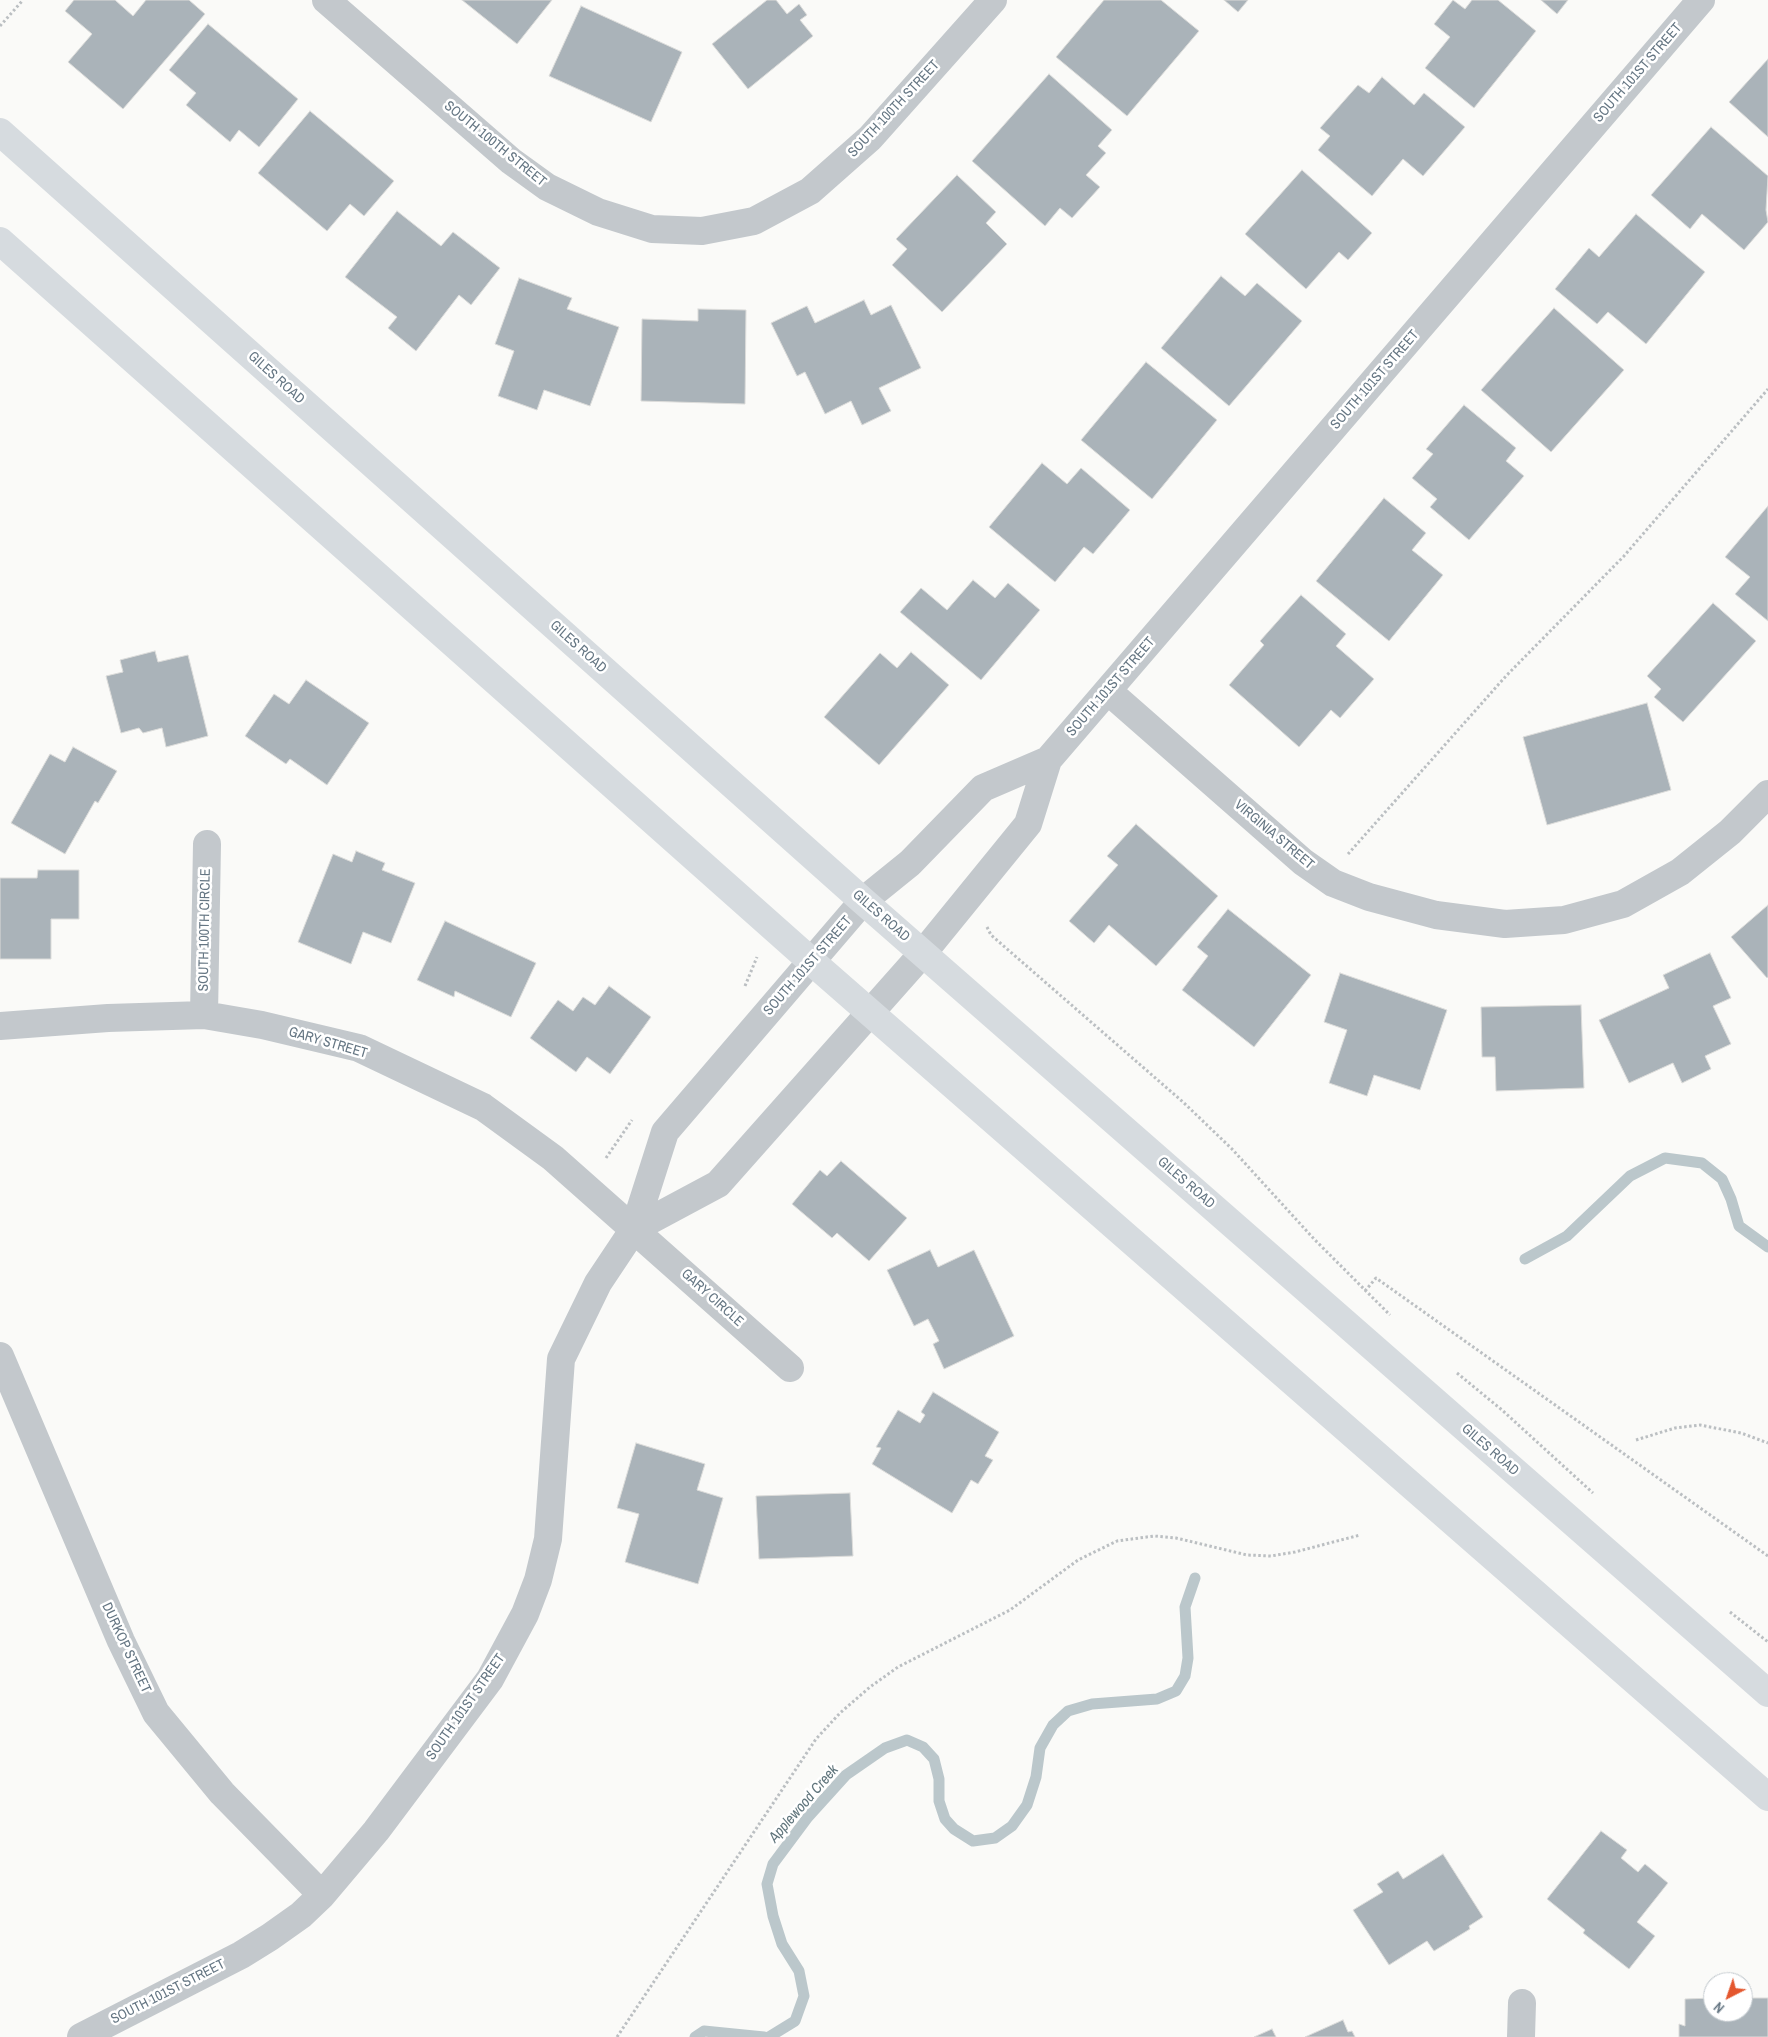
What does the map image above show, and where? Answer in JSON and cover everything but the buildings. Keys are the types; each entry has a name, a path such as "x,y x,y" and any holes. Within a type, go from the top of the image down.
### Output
{"main road":[{"name":"GILES ROAD","path":"0,132 863,901 1768,1693"},
{"path":"0,241 811,961 1768,1797"}],"street":[{"name":"SOUTH 100TH STREET","path":"326,0 511,161 547,187 598,212 652,229 702,231 754,221 810,191 870,138 993,0"},
{"name":"SOUTH 101ST STREET","path":"634,1229 718,1184 923,953 1028,824 1048,760 1701,0"},
{"name":"VIRGINIA STREET","path":"1108,691 1303,862 1333,883 1369,897 1417,910 1471,920 1505,924 1564,920 1623,904 1680,872 1730,832 1768,794"},
{"name":"SOUTH 101ST STREET","path":"81,2037 240,1955 301,1915 354,1860 490,1679 525,1614 538,1580 548,1539 562,1359 598,1283 634,1229 665,1132 863,901 910,863 983,788 1048,760"},
{"name":"SOUTH 100TH CIRCLE","path":"204,1015 207,844"},
{"name":"GARY STREET","path":"0,1026 108,1018 204,1015 262,1025 359,1048 483,1108 553,1158 634,1229"},
{"name":"GARY CIRCLE","path":"634,1229 790,1368"},
{"name":"DURKOP STREET","path":"0,1356 121,1641 156,1713 222,1794 322,1895"},
{"path":"1521,2037 1522,2003"}],"path":[{"path":"0,26 23,0"},
{"path":"1347,855 1506,676 1624,556 1768,389"},
{"path":"986,921 991,935 1184,1102 1232,1148 1365,1291 1376,1278 1768,1556"},
{"path":"1636,1440 1675,1428 1700,1426 1741,1433 1768,1442"},
{"path":"617,2037 816,1739 840,1713 898,1667 1010,1610 1078,1560 1118,1541 1154,1536 1176,1538 1247,1555 1271,1556 1296,1552 1360,1535"}],"waterway":[{"path":"1525,1259 1567,1236 1630,1176 1665,1158 1702,1163 1722,1179 1731,1199 1739,1226 1768,1247"},
{"name":"Applewood Creek","path":"769,2037 795,2021 804,1996 799,1971 782,1944 773,1916 767,1884 773,1864 808,1817 846,1775 885,1748 907,1740 923,1747 934,1759 939,1779 939,1801 945,1819 954,1829 973,1841 995,1838 1012,1826 1027,1805 1036,1777 1040,1748 1053,1725 1068,1711 1092,1704 1157,1699 1176,1691 1185,1676 1188,1658 1185,1607 1195,1578"},
{"name":"Applewood Creek","path":"695,2037 704,2031 764,2037"}]}
